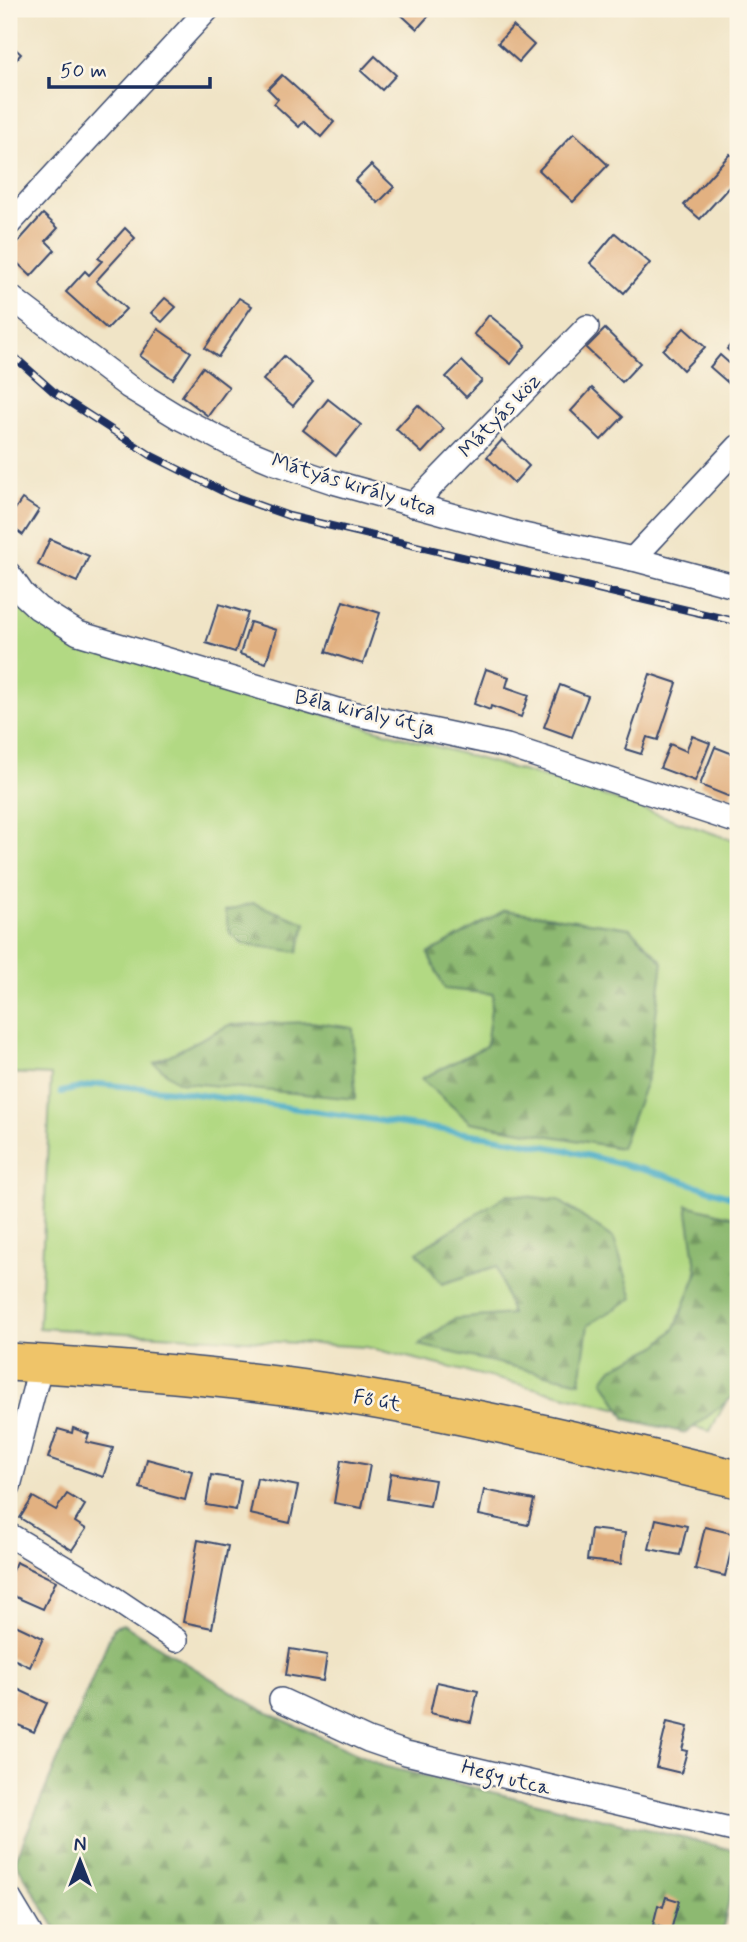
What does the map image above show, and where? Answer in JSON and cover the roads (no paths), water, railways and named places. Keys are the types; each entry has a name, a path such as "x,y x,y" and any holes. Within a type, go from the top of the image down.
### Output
{"main road":[{"name":"Fő út","path":"25,1363 227,1379 326,1392 548,1433 738,1479"}],"street":[{"path":"9,224 208,9"},
{"name":"Mátyás király utca","path":"9,296 129,387 199,428 276,463 333,482 519,534 633,559 738,587"},
{"name":"Mátyás köz","path":"413,505 587,327"},
{"path":"633,559 738,447"},
{"name":"Béla király útja","path":"9,574 23,594 38,608 78,633 337,710 507,746 738,822"},
{"path":"9,1486 25,1363"},
{"path":"9,1535 100,1589 176,1640"},
{"name":"Hegy utca","path":"281,1700 368,1740 406,1753 738,1832"},
{"path":"9,1898 30,1933"}],"waterway":[{"path":"61,1092 99,1084 174,1091 499,1138 566,1150 664,1175 738,1199"}],"railway":[{"path":"9,352 55,393 152,456 230,495 289,516 738,622"}]}
